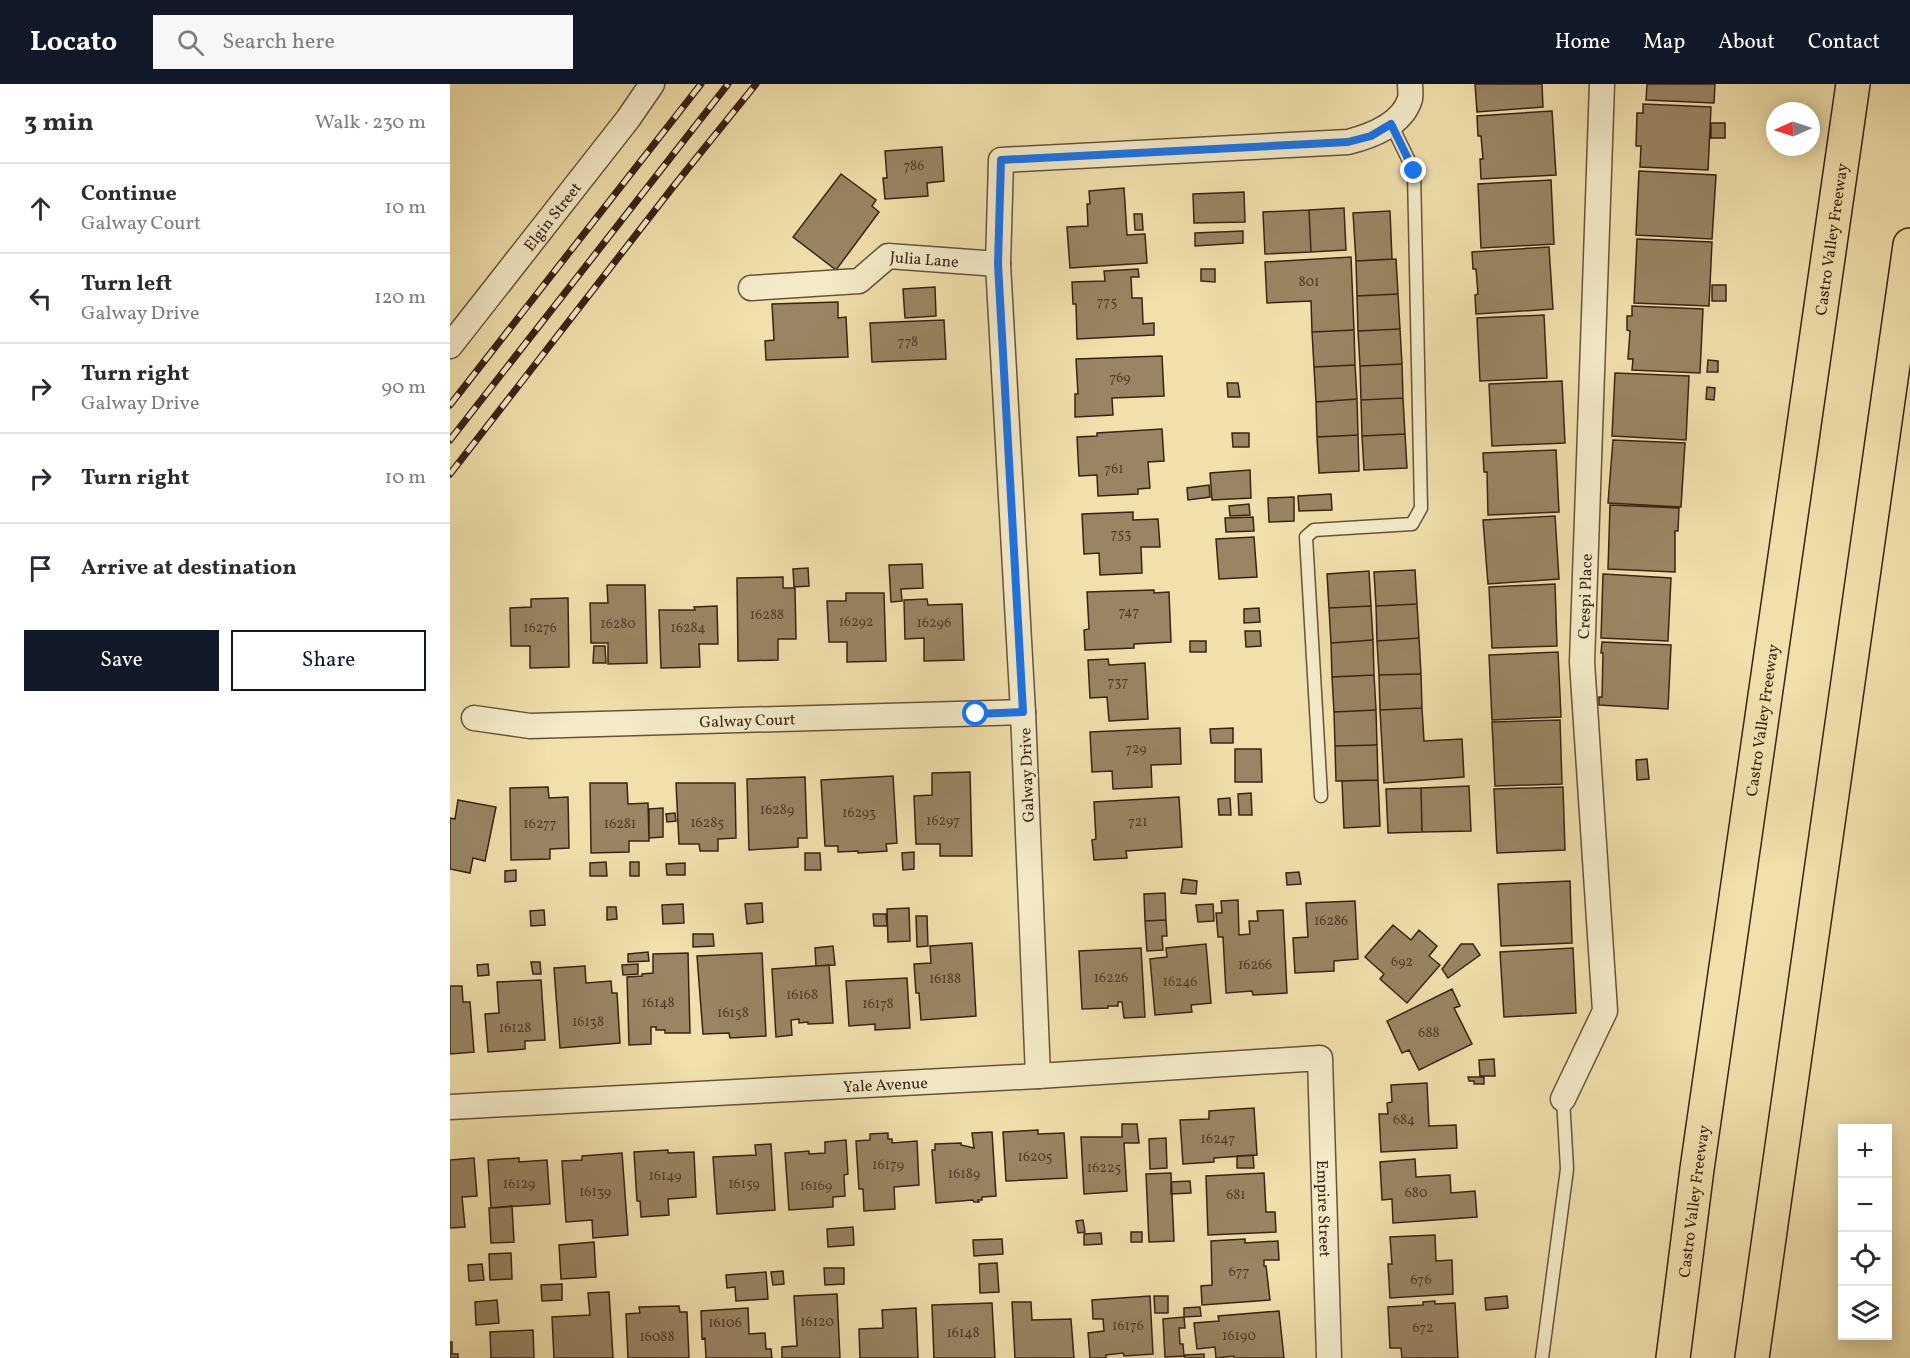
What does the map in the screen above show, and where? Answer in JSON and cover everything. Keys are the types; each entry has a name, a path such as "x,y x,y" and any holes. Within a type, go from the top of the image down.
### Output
{"highway":[{"name":"Castro Valley Freeway","path":"1673,1358 1697,1169 1852,84"},
{"path":"1752,1358 1910,245"}],"street":[{"name":"Elgin Street","path":"450,346 652,84"},
{"name":"Galway Drive","path":"1038,1076 1023,712 998,264 1001,160 1348,142 1371,136 1391,124 1410,99 1410,84"},
{"name":"Crespi Place","path":"1563,1098 1605,1011 1582,662 1602,84"},
{"name":"Julia Lane","path":"751,288 859,281 888,256 998,264"},
{"name":"Galway Court","path":"474,718 530,726 1023,712"},
{"name":"Yale Avenue","path":"450,1107 1038,1076 1320,1058"},
{"name":"Empire Street","path":"1320,1058 1329,1358"}],"lane":[{"path":"1321,796 1306,537 1314,530 1412,524 1421,508 1414,171 1391,124"},
{"path":"1542,1358 1567,1169 1563,1098"}],"building":[{"path":"1475,84 1542,84 1543,107 1477,112"},
{"path":"1647,84 1715,84 1714,103 1646,100"},
{"path":"1643,104 1711,107 1708,170 1640,167 1641,146 1636,146 1637,113 1643,113"},
{"path":"1552,111 1556,175 1481,179 1480,159 1483,159 1477,116"},
{"path":"1711,123 1725,123 1725,138 1711,138"},
{"path":"942,147 944,181 927,183 928,196 885,199 883,178 887,178 885,151"},
{"path":"1639,171 1716,175 1712,239 1636,235"},
{"path":"841,174 876,200 872,206 879,212 836,270 793,237"},
{"path":"1551,180 1554,244 1481,248 1478,184"},
{"path":"1124,188 1127,235 1145,234 1147,263 1070,268 1067,227 1088,226 1089,191"},
{"path":"1244,192 1245,222 1194,223 1193,194"},
{"path":"1344,208 1346,250 1311,252 1309,210"},
{"path":"1309,210 1311,252 1265,254 1263,212"},
{"path":"1390,211 1392,259 1356,261 1353,213"},
{"path":"1134,214 1142,214 1143,230 1135,230"},
{"path":"1243,231 1243,243 1195,246 1195,233"},
{"path":"1637,239 1712,242 1709,306 1634,303"},
{"path":"1549,247 1553,309 1476,314 1475,295 1478,294 1472,252"},
{"path":"1351,257 1354,330 1312,332 1311,301 1267,303 1265,262"},
{"path":"1396,259 1398,294 1357,296 1356,261"},
{"path":"1138,269 1139,277 1131,277 1132,298 1142,298 1143,324 1154,323 1154,335 1077,339 1076,304 1073,304 1072,282 1105,281 1104,271"},
{"path":"1201,269 1215,269 1215,282 1201,281"},
{"path":"1712,285 1726,285 1726,301 1712,301"},
{"path":"935,287 936,316 905,318 903,289"},
{"path":"1398,294 1400,329 1358,331 1357,296"},
{"path":"838,302 838,318 846,317 848,357 766,360 765,341 774,340 772,304"},
{"path":"1632,306 1703,309 1700,373 1632,370 1633,359 1628,359 1630,331 1627,330 1627,316 1632,316"},
{"path":"1544,315 1547,378 1480,381 1477,318"},
{"path":"944,320 946,359 872,362 870,323"},
{"path":"1400,329 1402,364 1360,366 1358,331"},
{"path":"1354,330 1355,365 1314,367 1312,332"},
{"path":"1162,356 1164,396 1112,398 1113,415 1075,417 1075,394 1078,394 1076,359"},
{"path":"1708,360 1718,361 1718,372 1707,372"},
{"path":"1402,364 1403,398 1361,400 1360,366"},
{"path":"1355,365 1357,399 1316,402 1314,367"},
{"path":"1615,373 1689,376 1686,440 1612,436"},
{"path":"1562,381 1565,443 1492,446 1489,384"},
{"path":"1227,383 1238,383 1240,397 1228,397"},
{"path":"1707,387 1715,388 1714,400 1706,399"},
{"path":"1403,398 1405,434 1362,436 1361,400"},
{"path":"1357,399 1358,435 1317,437 1316,402"},
{"path":"1162,429 1164,461 1148,462 1150,488 1138,489 1138,494 1098,496 1097,475 1079,476 1077,437 1097,436 1097,433"},
{"path":"1232,433 1249,433 1249,447 1233,447"},
{"path":"1405,434 1407,468 1364,470 1362,436"},
{"path":"1358,435 1359,471 1319,473 1317,437"},
{"path":"1613,440 1685,443 1681,507 1608,503"},
{"path":"1556,450 1559,512 1488,515 1487,472 1484,472 1483,453"},
{"path":"1250,470 1251,498 1212,500 1210,473"},
{"path":"1209,485 1210,497 1188,500 1187,488"},
{"path":"1331,494 1332,510 1299,511 1298,496"},
{"path":"1294,497 1294,521 1269,522 1268,498"},
{"path":"1249,504 1250,515 1230,516 1229,506"},
{"path":"1610,505 1679,508 1678,531 1675,531 1675,572 1608,569"},
{"path":"1133,512 1133,520 1158,519 1160,547 1141,547 1142,573 1100,575 1099,553 1084,554 1082,514"},
{"path":"1555,516 1559,579 1488,584 1483,520"},
{"path":"1253,517 1254,531 1226,532 1225,518"},
{"path":"1254,537 1257,577 1219,579 1216,539"},
{"path":"922,564 923,588 901,589 902,601 891,602 889,565"},
{"path":"808,568 809,586 794,587 793,569"},
{"path":"1415,570 1417,604 1376,606 1374,572"},
{"path":"1369,571 1371,606 1329,608 1327,574"},
{"path":"1603,574 1671,578 1668,641 1601,638"},
{"path":"783,577 783,588 795,588 796,639 778,639 778,660 738,661 737,578"},
{"path":"1555,584 1557,646 1492,648 1489,587"},
{"path":"607,585 645,585 647,663 608,664 608,643 591,643 590,603 608,603"},
{"path":"1154,590 1154,593 1169,592 1171,642 1134,644 1134,648 1085,650 1084,630 1089,629 1087,592"},
{"path":"846,593 884,593 886,661 847,662 847,642 829,642 827,601 846,601"},
{"path":"568,598 569,667 530,668 530,646 511,646 510,608 531,607 531,599"},
{"path":"927,599 928,605 962,604 964,660 924,661 924,638 905,639 904,600"},
{"path":"1417,604 1419,638 1377,641 1376,606"},
{"path":"717,606 718,644 699,644 700,667 661,668 659,610 695,610 694,607"},
{"path":"1371,606 1373,640 1331,643 1329,608"},
{"path":"1259,608 1260,622 1244,623 1244,609"},
{"path":"1245,631 1260,631 1261,646 1246,647"},
{"path":"1419,638 1421,674 1379,675 1377,641"},
{"path":"1373,640 1374,675 1332,677 1331,643"},
{"path":"1190,641 1206,641 1206,652 1190,652"},
{"path":"1602,642 1671,645 1668,709 1599,705 1599,697 1602,697"},
{"path":"594,646 605,646 606,663 593,663"},
{"path":"1558,652 1561,717 1492,720 1489,655"},
{"path":"1108,659 1109,665 1145,663 1148,719 1109,721 1107,697 1090,698 1088,660"},
{"path":"1421,674 1422,708 1380,710 1379,675"},
{"path":"1374,675 1376,710 1334,712 1332,677"},
{"path":"1422,708 1424,741 1462,739 1464,777 1384,783 1380,710"},
{"path":"1376,710 1377,745 1335,746 1334,712"},
{"path":"1560,720 1562,784 1495,786 1492,722"},
{"path":"1180,728 1181,764 1151,765 1152,787 1113,789 1112,771 1092,772 1090,732"},
{"path":"1233,728 1233,743 1211,743 1210,729"},
{"path":"1377,745 1378,780 1336,781 1335,746"},
{"path":"1235,749 1261,749 1262,782 1235,782"},
{"path":"1647,759 1649,779 1637,780 1636,760"},
{"path":"970,772 972,856 940,856 940,844 916,844 914,796 932,795 932,773"},
{"path":"893,776 897,843 886,844 887,851 858,853 858,851 838,852 838,846 825,846 821,780"},
{"path":"805,777 807,838 798,838 798,847 749,850 747,779"},
{"path":"1378,780 1380,826 1344,828 1342,781"},
{"path":"590,783 627,783 628,804 648,803 649,841 629,841 629,852 591,853"},
{"path":"676,783 735,783 736,838 718,839 718,851 700,851 699,844 679,844"},
{"path":"1469,786 1471,831 1422,832 1421,788"},
{"path":"548,787 549,798 568,797 569,848 550,849 550,859 511,860 510,788"},
{"path":"1563,787 1565,850 1497,853 1494,789"},
{"path":"1421,788 1422,832 1388,833 1386,789"},
{"path":"1251,793 1252,815 1239,815 1238,794"},
{"path":"1179,797 1182,847 1126,851 1127,858 1094,860 1092,840 1096,839 1094,802"},
{"path":"1230,798 1231,815 1219,815 1218,799"},
{"path":"458,800 496,807 485,861 473,858 470,873 450,869 450,818 455,819"},
{"path":"663,808 663,837 649,838 649,809"},
{"path":"675,813 676,821 667,822 666,814"},
{"path":"914,852 914,869 903,870 902,853"},
{"path":"805,853 820,853 821,870 805,870"},
{"path":"606,862 607,876 590,876 590,863"},
{"path":"630,862 639,862 639,876 630,876"},
{"path":"685,863 685,875 667,875 666,864"},
{"path":"516,870 516,881 505,882 505,871"},
{"path":"1299,872 1301,884 1287,885 1286,873"},
{"path":"1183,879 1197,881 1196,894 1181,893"},
{"path":"1570,881 1572,943 1501,946 1498,884"},
{"path":"1165,893 1166,920 1145,921 1144,894"},
{"path":"1238,900 1239,935 1250,934 1249,921 1258,921 1257,911 1283,910 1287,993 1253,995 1252,991 1226,993 1223,937 1218,937 1216,913 1222,913 1221,901"},
{"path":"1355,901 1358,959 1334,961 1334,971 1295,973 1293,938 1308,937 1306,903"},
{"path":"762,903 763,922 747,924 745,904"},
{"path":"683,904 684,923 663,924 662,905"},
{"path":"1213,904 1214,921 1198,922 1196,905"},
{"path":"607,907 616,907 617,919 607,920"},
{"path":"909,908 910,941 888,942 887,909"},
{"path":"544,910 545,925 531,926 530,911"},
{"path":"873,914 886,914 887,926 874,926"},
{"path":"916,916 927,916 928,946 917,947"},
{"path":"1166,920 1167,936 1162,936 1163,950 1147,951 1145,921"},
{"path":"1393,925 1411,940 1419,930 1437,946 1429,956 1440,965 1407,1003 1380,979 1384,974 1365,957"},
{"path":"693,934 713,934 714,946 693,947"},
{"path":"972,943 976,1016 921,1020 914,964 931,963 930,946"},
{"path":"1206,944 1211,1003 1191,1005 1192,1012 1155,1015 1150,959 1167,957 1166,948"},
{"path":"1461,944 1473,944 1480,955 1448,978 1442,969"},
{"path":"833,946 835,965 816,966 815,948"},
{"path":"1141,948 1145,1017 1124,1018 1122,1002 1118,1002 1118,1006 1108,1006 1108,1008 1082,1009 1079,951"},
{"path":"1573,948 1576,1013 1504,1017 1500,952"},
{"path":"648,952 649,961 628,962 628,954"},
{"path":"688,953 690,1033 665,1033 665,1030 656,1030 656,1027 651,1027 651,1044 629,1045 627,977 653,973 653,954"},
{"path":"762,953 766,1036 730,1038 729,1033 703,1034 697,956"},
{"path":"531,962 540,962 541,974 533,974"},
{"path":"488,964 489,975 478,976 477,965"},
{"path":"638,964 638,974 623,975 622,965"},
{"path":"829,965 833,1023 808,1024 808,1022 799,1023 799,1019 791,1020 792,1035 776,1037 772,969"},
{"path":"585,966 586,983 611,981 612,993 617,993 620,1043 560,1048 554,968"},
{"path":"907,978 910,1028 875,1030 875,1024 849,1026 846,981"},
{"path":"541,980 545,1040 525,1041 525,1049 488,1052 485,1014 499,1013 497,982"},
{"path":"450,986 462,986 463,1002 470,1002 474,1052 450,1054"},
{"path":"1452,989 1460,1006 1454,1008 1472,1044 1419,1070 1409,1050 1402,1053 1387,1021"},
{"path":"1494,1059 1495,1076 1480,1076 1479,1060"},
{"path":"1468,1077 1484,1077 1484,1084 1474,1084 1474,1081 1469,1081"},
{"path":"1427,1083 1429,1126 1456,1125 1457,1148 1381,1152 1379,1114 1388,1114 1387,1103 1392,1102 1391,1085"},
{"path":"1254,1108 1257,1155 1214,1158 1214,1162 1183,1164 1180,1120 1209,1119 1209,1111"},
{"path":"1122,1124 1137,1124 1139,1143 1124,1143 1127,1191 1084,1194 1081,1137 1122,1137"},
{"path":"1038,1130 1038,1134 1064,1133 1067,1178 1006,1181 1003,1132"},
{"path":"992,1132 996,1196 982,1197 982,1200 978,1200 979,1202 973,1200 936,1203 932,1150 935,1150 935,1144 961,1143 961,1145 974,1148 972,1133"},
{"path":"888,1133 888,1139 892,1139 892,1143 917,1141 919,1185 894,1187 895,1209 864,1211 863,1189 859,1189 856,1141 870,1140 870,1134"},
{"path":"1166,1138 1167,1168 1150,1169 1149,1139"},
{"path":"846,1140 848,1174 844,1175 845,1196 833,1197 833,1207 789,1210 785,1153 809,1151 809,1154 825,1153 825,1142"},
{"path":"771,1144 775,1210 717,1214 713,1157 756,1155 755,1145"},
{"path":"668,1150 668,1153 694,1152 696,1197 668,1199 669,1215 641,1217 640,1201 637,1201 634,1152"},
{"path":"622,1153 628,1235 593,1238 592,1220 566,1222 562,1161 582,1160 582,1156"},
{"path":"1253,1155 1254,1168 1237,1168 1237,1156"},
{"path":"474,1158 477,1196 462,1197 465,1227 450,1228 450,1160"},
{"path":"519,1158 519,1162 547,1160 550,1204 491,1208 488,1160"},
{"path":"1415,1159 1416,1177 1450,1175 1451,1193 1475,1191 1477,1217 1393,1223 1392,1199 1382,1200 1380,1162"},
{"path":"1171,1173 1174,1241 1149,1242 1146,1174"},
{"path":"1264,1173 1266,1212 1275,1212 1276,1232 1208,1235 1206,1176"},
{"path":"1190,1181 1191,1193 1171,1194 1171,1182"},
{"path":"512,1206 514,1242 491,1243 489,1208"},
{"path":"1083,1220 1085,1232 1078,1233 1076,1221"},
{"path":"853,1227 854,1245 828,1247 827,1229"},
{"path":"1131,1232 1142,1232 1142,1242 1131,1242"},
{"path":"1101,1233 1102,1244 1084,1245 1084,1234"},
{"path":"1435,1235 1436,1261 1452,1260 1453,1294 1390,1298 1388,1264 1392,1264 1390,1237"},
{"path":"1002,1239 1003,1254 974,1256 973,1240"},
{"path":"1245,1239 1245,1243 1278,1241 1279,1260 1264,1260 1270,1300 1202,1305 1201,1286 1212,1285 1211,1241"},
{"path":"594,1242 596,1277 561,1279 559,1245"},
{"path":"511,1253 512,1279 490,1280 489,1254"},
{"path":"997,1263 999,1292 980,1293 979,1264"},
{"path":"482,1264 484,1280 469,1281 468,1265"},
{"path":"824,1268 844,1268 844,1284 825,1285"},
{"path":"783,1271 784,1284 773,1285 771,1272"},
{"path":"766,1272 768,1299 736,1301 735,1287 727,1288 726,1275"},
{"path":"562,1284 562,1300 542,1301 541,1285"},
{"path":"609,1292 613,1358 554,1358 552,1317 590,1315 588,1293"},
{"path":"837,1294 840,1358 782,1358 782,1347 797,1346 794,1296"},
{"path":"1150,1296 1153,1354 1124,1356 1123,1353 1106,1355 1106,1358 1090,1358 1088,1333 1104,1331 1103,1319 1093,1319 1092,1300"},
{"path":"1154,1296 1168,1296 1168,1313 1155,1313"},
{"path":"1507,1296 1508,1308 1486,1310 1485,1298"},
{"path":"497,1300 499,1323 476,1325 475,1302"},
{"path":"1435,1301 1435,1304 1455,1303 1458,1358 1402,1358 1401,1348 1390,1348 1388,1307 1423,1305 1423,1302"},
{"path":"1012,1302 1031,1302 1032,1320 1071,1319 1074,1358 1015,1358"},
{"path":"992,1303 995,1358 934,1358 932,1305"},
{"path":"679,1306 680,1312 687,1312 689,1358 628,1358 626,1314 640,1313 639,1307"},
{"path":"1200,1307 1201,1316 1184,1317 1184,1308"},
{"path":"748,1308 749,1334 765,1333 766,1349 771,1349 772,1358 706,1358 705,1338 702,1339 701,1311"},
{"path":"916,1308 918,1358 860,1358 859,1329 883,1328 882,1310"},
{"path":"1279,1311 1284,1358 1234,1358 1234,1356 1216,1358 1215,1347 1197,1349 1194,1323 1219,1321 1218,1316"},
{"path":"1184,1317 1185,1328 1179,1328 1180,1344 1183,1344 1184,1356 1165,1357 1163,1319"},
{"path":"533,1330 534,1358 491,1358 490,1332"},
{"path":"450,1342 452,1342 452,1354 458,1354 458,1358 450,1358"},
{"path":"1204,1354 1204,1358 1185,1358 1185,1355"}],"railway":[{"path":"450,405 701,84"},
{"path":"450,440 728,84"},
{"path":"450,474 756,84"}],"route":[{"path":"976,714 1023,712 998,264 1001,160 1348,142 1371,136 1391,124 1414,171"}]}
